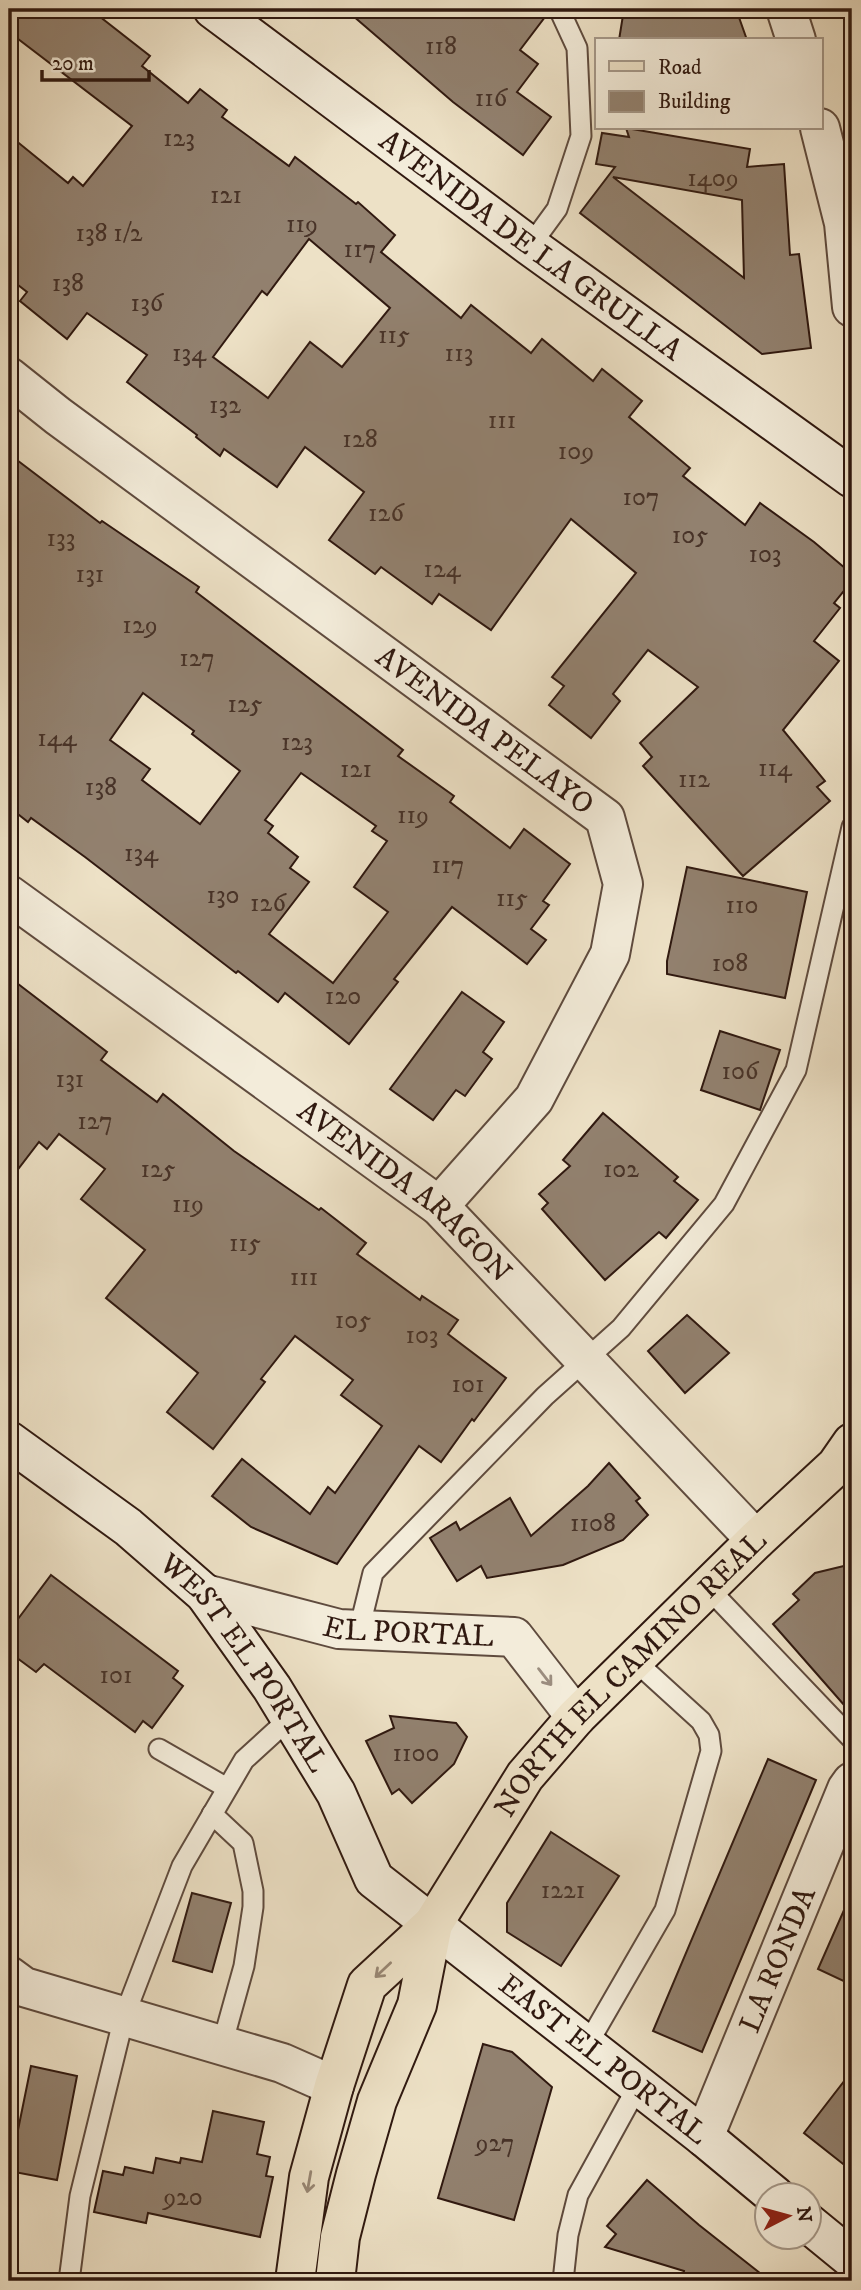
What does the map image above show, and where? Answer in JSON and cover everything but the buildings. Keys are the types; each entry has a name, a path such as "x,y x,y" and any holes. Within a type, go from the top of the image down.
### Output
{"main road":[{"name":"NORTH EL CAMINO REAL","path":"295,2281 309,2177 334,2085 367,1985 433,1924 525,1776 576,1717 836,1465 852,1443"},
{"name":"NORTH EL CAMINO REAL","path":"335,2281 340,2237 356,2174 377,2101 417,2005 433,1924"}],"street":[{"name":"AVENIDA DE LA GRULLA","path":"213,9 530,246 852,478"},
{"path":"786,9 795,38"},
{"path":"821,130 844,223 852,307"},
{"name":"AVENIDA PELAYO","path":"9,377 58,416 605,818 623,884 610,954 534,1099 439,1206"},
{"name":"AVENIDA ARAGON","path":"9,895 439,1206 756,1540"},
{"name":"WEST EL PORTAL","path":"9,1441 128,1527 205,1594 272,1688 336,1793 374,1879 433,1924"},
{"name":"EL PORTAL","path":"205,1594 339,1629 514,1637 576,1717"},
{"name":"LA RONDA","path":"704,2137 850,1788"},
{"name":"EAST EL PORTAL","path":"433,1924 758,2182"},
{"path":"9,1976 24,1986 282,2063 334,2085"},
{"path":"822,2234 852,2259"}],"lane":[{"path":"530,246 557,209 581,136 577,48 559,9"},
{"path":"359,1630 373,1573 545,1396 621,1328 724,1203 796,1070 852,827"},
{"path":"708,1588 852,1739"},
{"path":"587,2045 665,1910 711,1751 709,1735 701,1721 634,1660"},
{"path":"69,2281 80,2196 124,2017 182,1866 244,1759 290,1718"},
{"path":"159,1749 227,1788"},
{"path":"212,1814 243,1843 253,1891 244,1966 222,2045"},
{"path":"563,2281 568,2235 578,2195 638,2086"}]}
